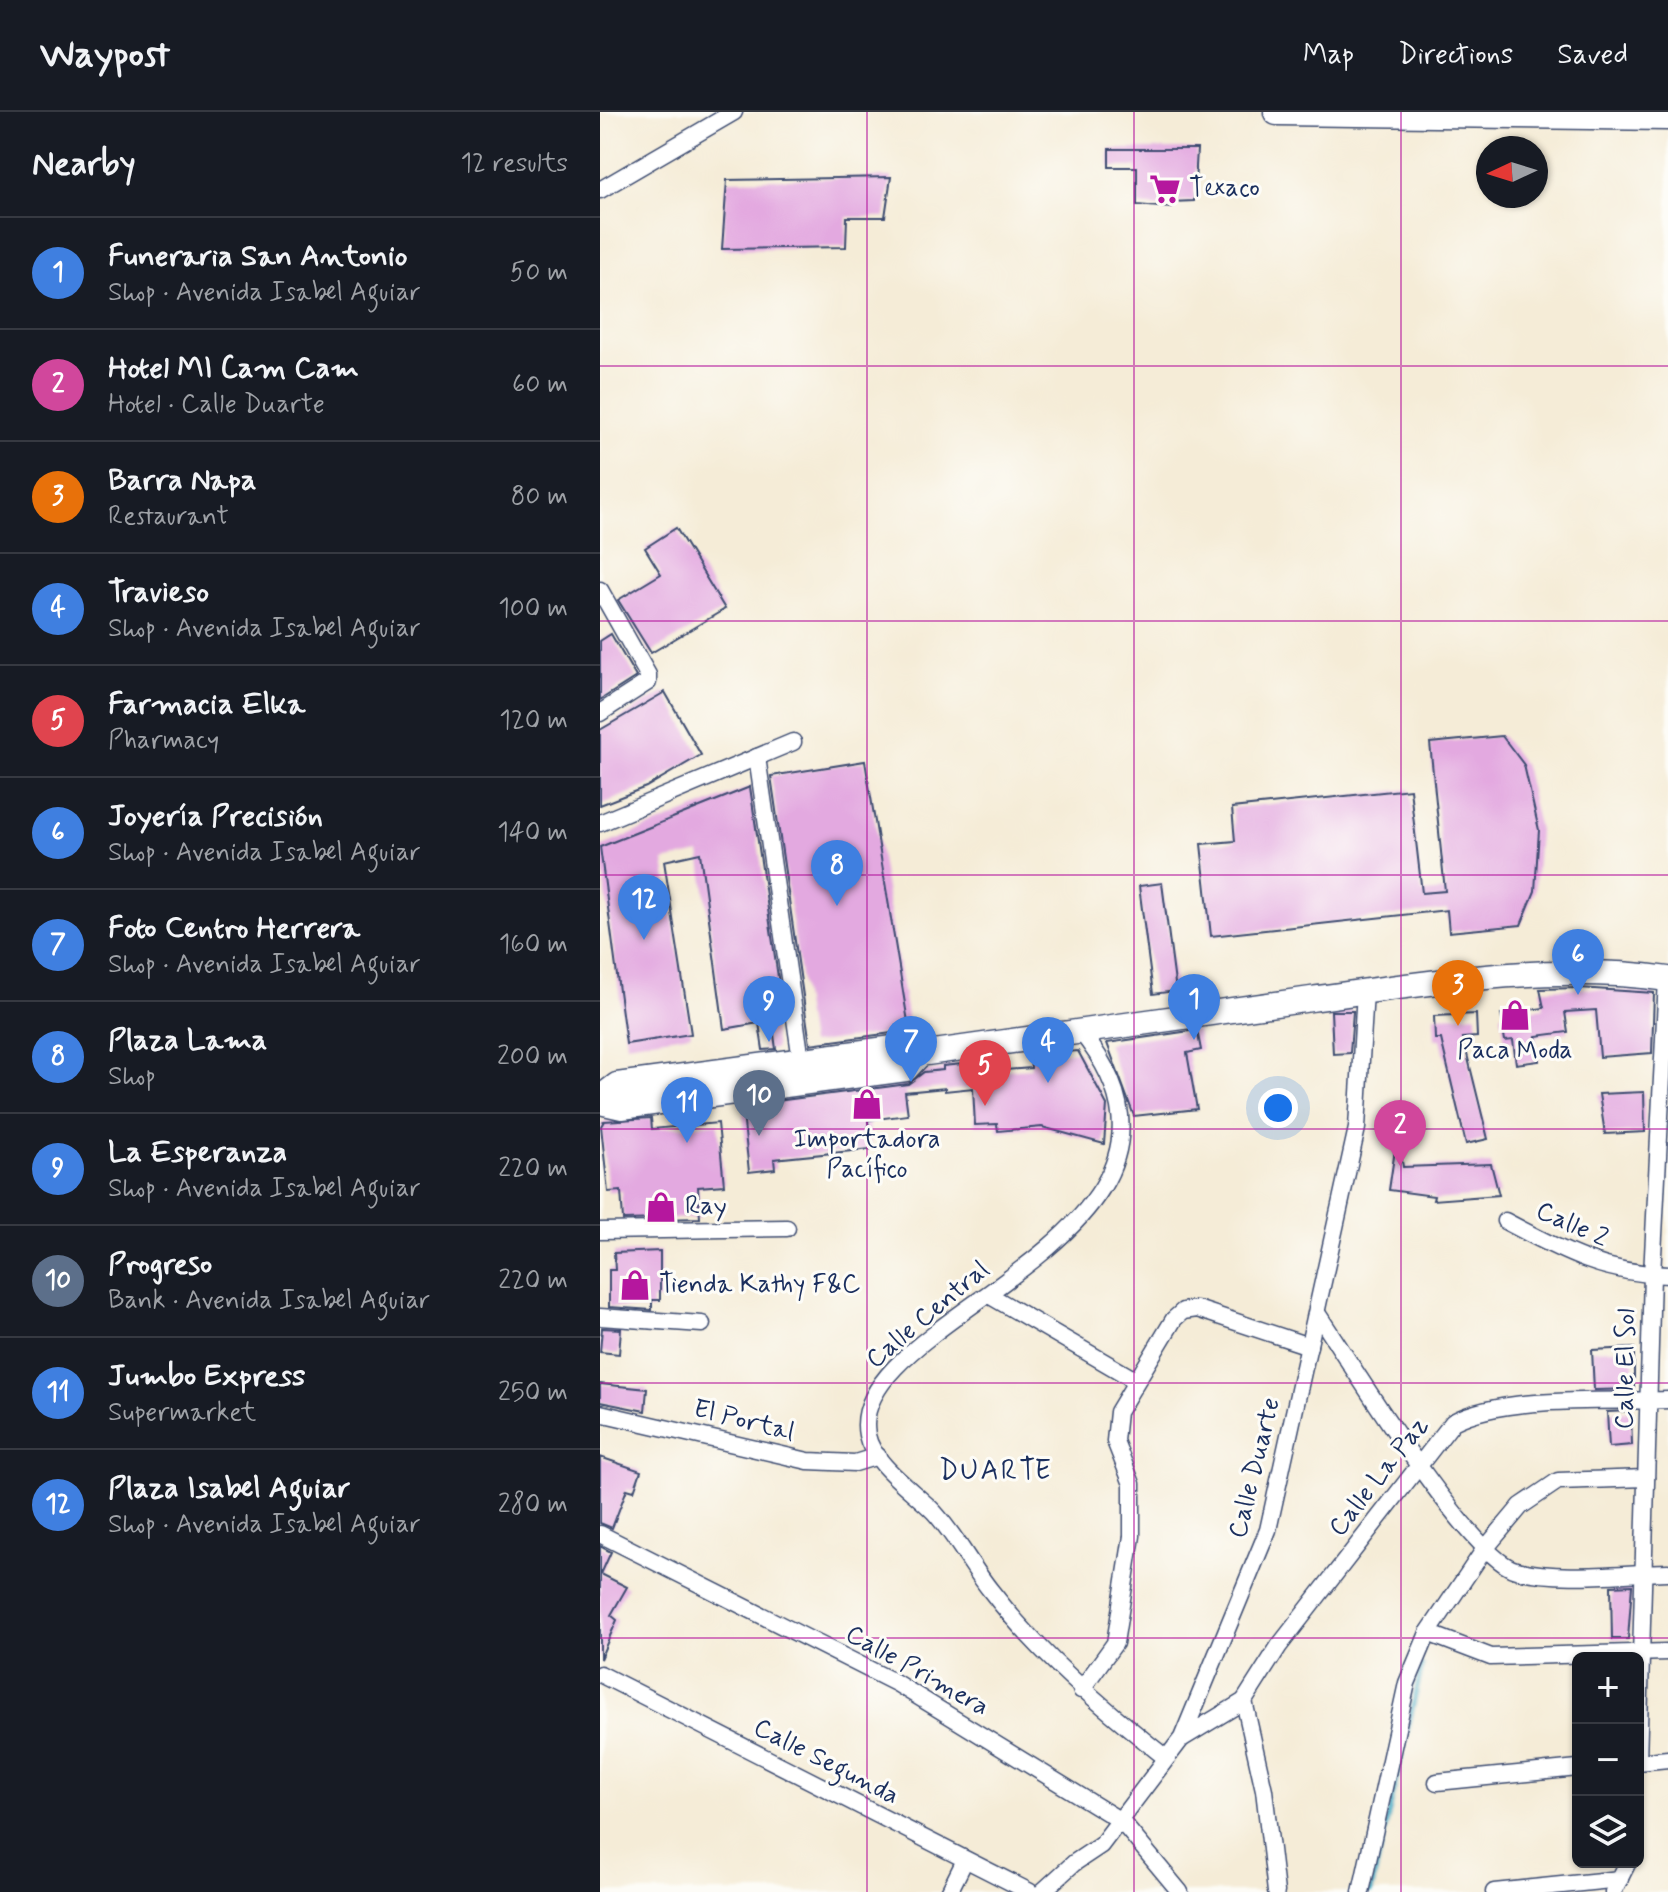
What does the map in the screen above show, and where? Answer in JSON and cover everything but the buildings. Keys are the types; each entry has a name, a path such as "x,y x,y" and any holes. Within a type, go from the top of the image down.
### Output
{"main road":[{"path":"1277,112 1668,117"},
{"path":"600,1100 622,1107 802,1071 906,1069 920,1054 1365,991 1531,975 1626,973 1668,979"}],"street":[{"path":"600,190 734,112"},
{"path":"600,591 648,675 648,682 600,713"},
{"path":"600,823 793,742"},
{"path":"757,757 802,1071"},
{"name":"Calle El Sol","path":"1642,1652 1641,1573 1660,1275 1668,979"},
{"name":"Calle Duarte","path":"1042,1892 1074,1863 1101,1845 1182,1738 1268,1530 1357,1128 1365,991"},
{"name":"Calle Central","path":"878,1456 867,1435 869,1410 877,1387 893,1368 989,1295 1091,1207 1109,1176 1119,1144 1118,1108 1104,1060 1081,1032"},
{"name":"Calle 2","path":"1505,1221 1574,1258 1660,1275"},
{"path":"600,1231 787,1228"},
{"path":"989,1295 1135,1380"},
{"path":"1081,1690 1115,1643 1122,1617 1134,1502 1132,1484 1115,1441 1115,1426 1135,1380 1174,1319 1190,1309 1309,1346"},
{"path":"1317,1313 1418,1463 1484,1550 1513,1569 1668,1572"},
{"path":"600,1317 702,1324"},
{"name":"Calle La Paz","path":"1244,1701 1279,1646 1418,1463 1453,1422 1486,1409 1668,1400"},
{"name":"El Portal","path":"600,1413 808,1461 855,1463 878,1456"},
{"path":"878,1456 937,1515 992,1593 1081,1690 1166,1758"},
{"path":"1361,1892 1407,1683 1428,1633 1484,1550 1521,1506 1558,1481 1646,1478"},
{"name":"Calle Primera","path":"600,1534 896,1683 1121,1821 1180,1892"},
{"path":"1428,1633 1491,1657 1572,1655"},
{"path":"1644,1654 1668,1652"},
{"name":"Calle Segunda","path":"600,1674 1030,1892"},
{"path":"1182,1738 1244,1701 1264,1790 1276,1892"},
{"path":"1644,1761 1668,1759"},
{"path":"1437,1782 1572,1769"},
{"path":"949,1892 965,1860"},
{"path":"1494,1892 1616,1886 1625,1868"}],"waterway":[{"path":"1371,1892 1422,1666"}],"place":[{"name":"Texaco","path":"1165,189"},
{"name":"Plaza Lama","path":"837,906"},
{"name":"Plaza Isabel Aguiar","path":"644,940"},
{"name":"Joyería Precisión","path":"1578,995"},
{"name":"Paca Moda","path":"1515,1015"},
{"name":"Barra Napa","path":"1458,1026"},
{"name":"Funeraria San Antonio","path":"1194,1040"},
{"name":"La Esperanza","path":"769,1042"},
{"name":"Foto Centro Herrera","path":"911,1082"},
{"name":"Travieso","path":"1048,1083"},
{"name":"Importadora Pacífico","path":"867,1104"},
{"name":"Farmacia Elka","path":"985,1106"},
{"name":"Progreso","path":"759,1136"},
{"name":"Jumbo Express","path":"687,1143"},
{"name":"Hotel MI Cam Cam","path":"1400,1166"},
{"name":"Ray","path":"661,1207"},
{"name":"Tienda Kathy F&C","path":"635,1285"}],"district":[{"name":"DUARTE","path":"996,1471"}]}
